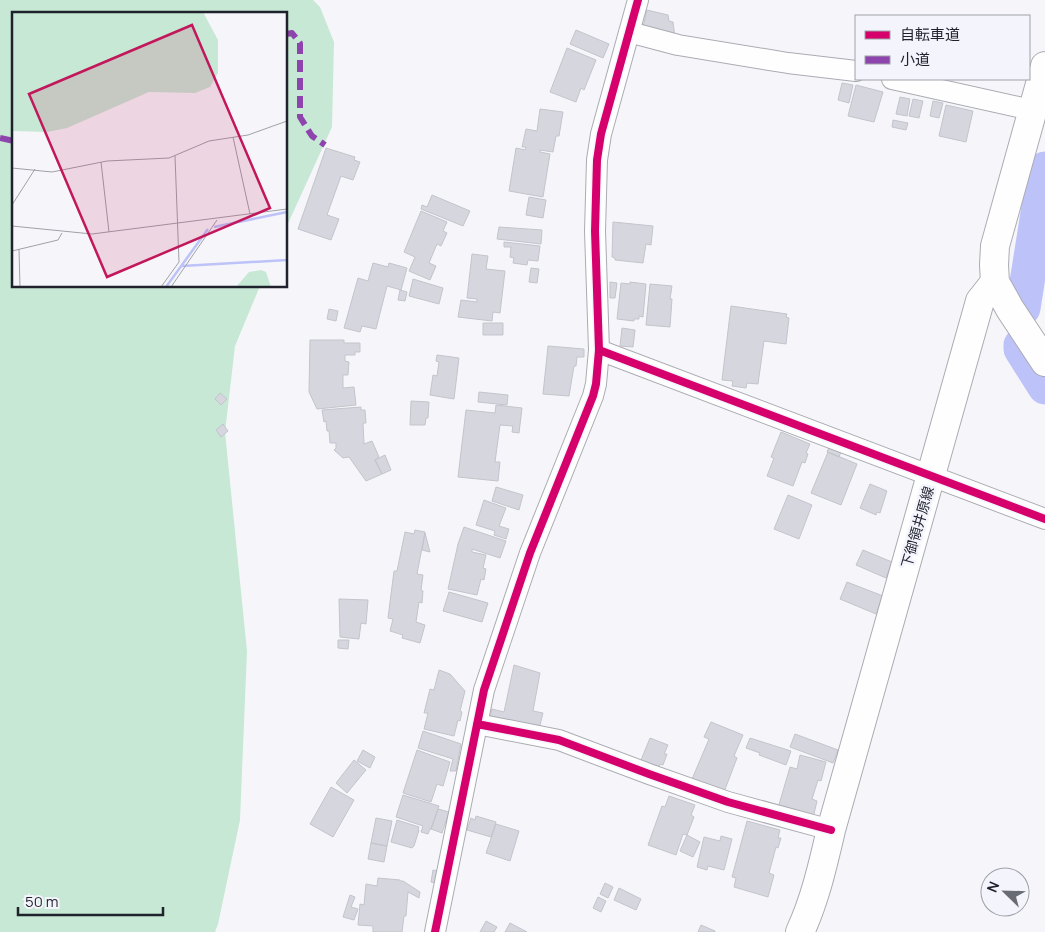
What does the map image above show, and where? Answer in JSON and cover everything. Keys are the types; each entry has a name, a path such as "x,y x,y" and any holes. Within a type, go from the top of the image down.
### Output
{"main road":[{"path":"1045,66 995,246 994,265 995,282 1010,309 1045,362"},
{"name":"下御領井原線","path":"800,932 825,860 831,830 980,301 995,282"}],"street":[{"path":"435,932 484,690 530,553 593,396 596,384 599,350 595,232 597,160 601,134 638,0"},
{"path":"629,32 678,45 855,71"},
{"path":"897,80 1032,110"},
{"path":"599,350 1045,519"},
{"path":"477,724 559,740 728,802 831,830"}],"green space":[{"path":"0,0 313,0 320,7 334,42 332,127 288,224 288,12 12,12 12,288 259,288 235,346 225,432 247,651 240,820 215,932 0,932"}],"building":[{"path":"647,10 668,15 669,21 673,22 675,38 642,31"},
{"path":"576,30 609,44 603,58 570,44"},
{"path":"567,48 596,60 584,90 581,88 576,102 550,92"},
{"path":"842,83 853,85 849,103 838,100"},
{"path":"856,85 883,92 874,122 848,116"},
{"path":"900,97 910,99 907,116 896,114"},
{"path":"913,99 923,101 919,118 909,116"},
{"path":"933,101 943,103 939,118 930,116"},
{"path":"946,105 973,111 966,142 939,136"},
{"path":"540,109 563,112 559,136 556,136 553,152 540,150 540,152 550,154 543,197 509,191 516,148 525,150 526,147 522,147 526,129 537,131"},
{"path":"893,120 908,123 906,130 892,127"},
{"path":"326,148 355,157 354,160 360,162 353,180 341,176 327,215 339,219 331,240 298,229"},
{"path":"432,195 470,211 463,226 421,209 422,205 427,207"},
{"path":"529,197 546,200 543,218 526,215"},
{"path":"421,211 447,222 443,231 447,233 441,246 437,244 429,263 436,266 430,280 409,271 415,257 404,252"},
{"path":"613,222 653,226 651,245 646,244 643,263 615,260 612,257"},
{"path":"499,227 542,230 541,244 497,239"},
{"path":"504,242 540,246 538,261 528,260 527,265 513,263 514,258 510,257 511,247 504,247"},
{"path":"472,254 488,256 486,269 505,271 500,313 493,312 492,321 458,317 461,300 477,302 477,299 467,298"},
{"path":"373,263 388,267 389,263 407,268 401,290 387,286 376,329 362,326 360,332 344,328 358,278 368,281"},
{"path":"531,268 539,269 537,283 529,282"},
{"path":"413,279 443,288 439,304 409,296"},
{"path":"610,282 617,283 615,298 610,298"},
{"path":"630,282 646,284 643,317 639,316 639,319 634,319 634,321 617,319 621,283 630,284"},
{"path":"650,284 672,286 670,327 646,325"},
{"path":"400,290 407,292 405,301 398,300"},
{"path":"731,306 787,314 786,317 789,318 786,344 764,341 758,384 747,383 746,388 732,386 733,381 722,380"},
{"path":"329,309 338,311 336,321 327,319"},
{"path":"483,323 503,323 503,335 483,335"},
{"path":"622,328 635,330 633,347 620,346"},
{"path":"310,340 344,340 344,343 360,343 360,352 355,352 355,355 345,355 345,361 349,362 348,375 343,375 343,388 354,387 356,405 317,409 309,392"},
{"path":"548,346 584,349 584,357 577,357 576,366 574,366 569,396 543,394"},
{"path":"437,355 459,358 454,399 430,395 433,375 437,376 439,362 436,361"},
{"path":"479,392 508,395 507,405 478,402"},
{"path":"220,393 227,399 221,405 215,399"},
{"path":"411,401 429,402 428,418 426,418 425,425 410,425"},
{"path":"496,405 522,408 519,433 512,432 513,426 500,425 495,462 500,462 498,481 458,477 466,410 495,413"},
{"path":"361,407 361,410 365,410 366,423 363,423 364,444 372,441 379,457 375,460 382,474 366,481 349,457 343,458 334,450 336,443 330,443 329,431 327,431 326,421 324,422 322,410"},
{"path":"223,424 228,431 221,437 216,430"},
{"path":"781,432 810,444 806,453 808,454 805,463 802,462 793,486 767,476 774,458 771,457"},
{"path":"831,442 843,447 839,457 827,452"},
{"path":"828,452 857,464 841,505 811,493"},
{"path":"385,455 391,470 382,474 375,460"},
{"path":"870,484 887,491 880,513 877,512 876,515 860,508"},
{"path":"496,487 523,495 519,510 492,501"},
{"path":"788,495 812,505 799,539 774,529"},
{"path":"484,500 506,508 499,526 509,529 506,539 494,535 495,531 476,525"},
{"path":"464,527 506,541 500,558 472,549 472,552 486,555 483,568 486,569 484,580 481,579 477,595 448,589 458,544"},
{"path":"415,530 425,532 417,574 423,575 422,603 419,602 416,622 425,625 420,643 402,638 403,635 390,631 393,619 388,618 394,571 397,571 405,532 414,534"},
{"path":"425,533 430,552 422,550"},
{"path":"863,550 892,562 886,578 856,565"},
{"path":"847,582 883,596 876,614 840,599"},
{"path":"449,592 488,603 482,622 443,611"},
{"path":"339,599 368,600 366,624 361,623 359,639 340,637"},
{"path":"338,640 349,640 348,649 338,648"},
{"path":"514,665 540,673 533,711 543,713 538,733 489,723 492,709 504,712"},
{"path":"439,670 450,674 465,691 460,711 462,712 460,721 458,720 454,736 424,729 428,713 424,713 430,689 434,690"},
{"path":"711,722 743,735 734,756 737,758 724,792 692,779 709,739 704,737"},
{"path":"423,731 461,744 456,771 450,771 453,759 418,748"},
{"path":"795,734 838,750 833,763 790,747"},
{"path":"650,738 668,745 664,754 667,754 663,765 660,764 657,772 639,765"},
{"path":"750,738 791,751 786,765 746,748"},
{"path":"363,750 375,757 370,768 357,761"},
{"path":"417,750 450,762 443,786 437,784 431,802 403,793"},
{"path":"800,755 826,762 821,781 818,780 812,799 817,801 813,818 778,808 790,767 797,769"},
{"path":"354,760 366,770 347,793 336,783"},
{"path":"331,787 354,800 333,837 310,824"},
{"path":"403,795 439,806 428,834 421,832 423,826 396,817"},
{"path":"669,796 695,805 691,815 694,817 687,835 683,834 676,855 648,845 662,806 665,807"},
{"path":"438,809 449,812 442,833 431,829"},
{"path":"476,816 496,822 491,837 467,830 471,818 475,820"},
{"path":"376,818 392,821 387,846 371,843"},
{"path":"397,820 419,827 412,848 391,842"},
{"path":"747,821 780,830 778,838 781,838 778,848 776,847 769,873 774,875 768,897 734,887 736,878 732,877"},
{"path":"496,824 519,831 510,861 486,853"},
{"path":"687,835 700,842 693,857 680,851"},
{"path":"721,836 732,839 724,870 708,866 707,870 697,867 704,837 720,841"},
{"path":"371,843 387,846 384,862 368,859"},
{"path":"433,870 438,871 435,883 431,882"},
{"path":"378,878 403,881 420,892 419,898 408,892 406,916 404,916 402,932 373,932 373,926 358,925 360,904 364,905 366,884 377,886"},
{"path":"605,883 613,887 608,898 600,894"},
{"path":"619,888 641,899 636,910 614,900"},
{"path":"350,895 355,897 351,907 358,909 354,920 343,917"},
{"path":"598,897 606,901 601,912 593,908"},
{"path":"486,921 497,927 494,932 480,932"},
{"path":"510,923 527,932 505,932"},
{"path":"701,925 715,931 715,932 698,932"}],"waterway":[{"path":"1023,308 1045,169"},
{"path":"1021,345 1021,349 1045,387"}],"marked path":[{"path":"288,34 292,33 300,43 300,117 312,136 325,145"},
{"path":"0,138 12,141"}],"cycle path":[{"path":"435,932 484,690 530,553 593,396 596,384 599,350 595,231 597,160 601,134 638,0"},
{"path":"599,350 1045,519"},
{"path":"477,724 559,740 728,802 831,830"}]}
